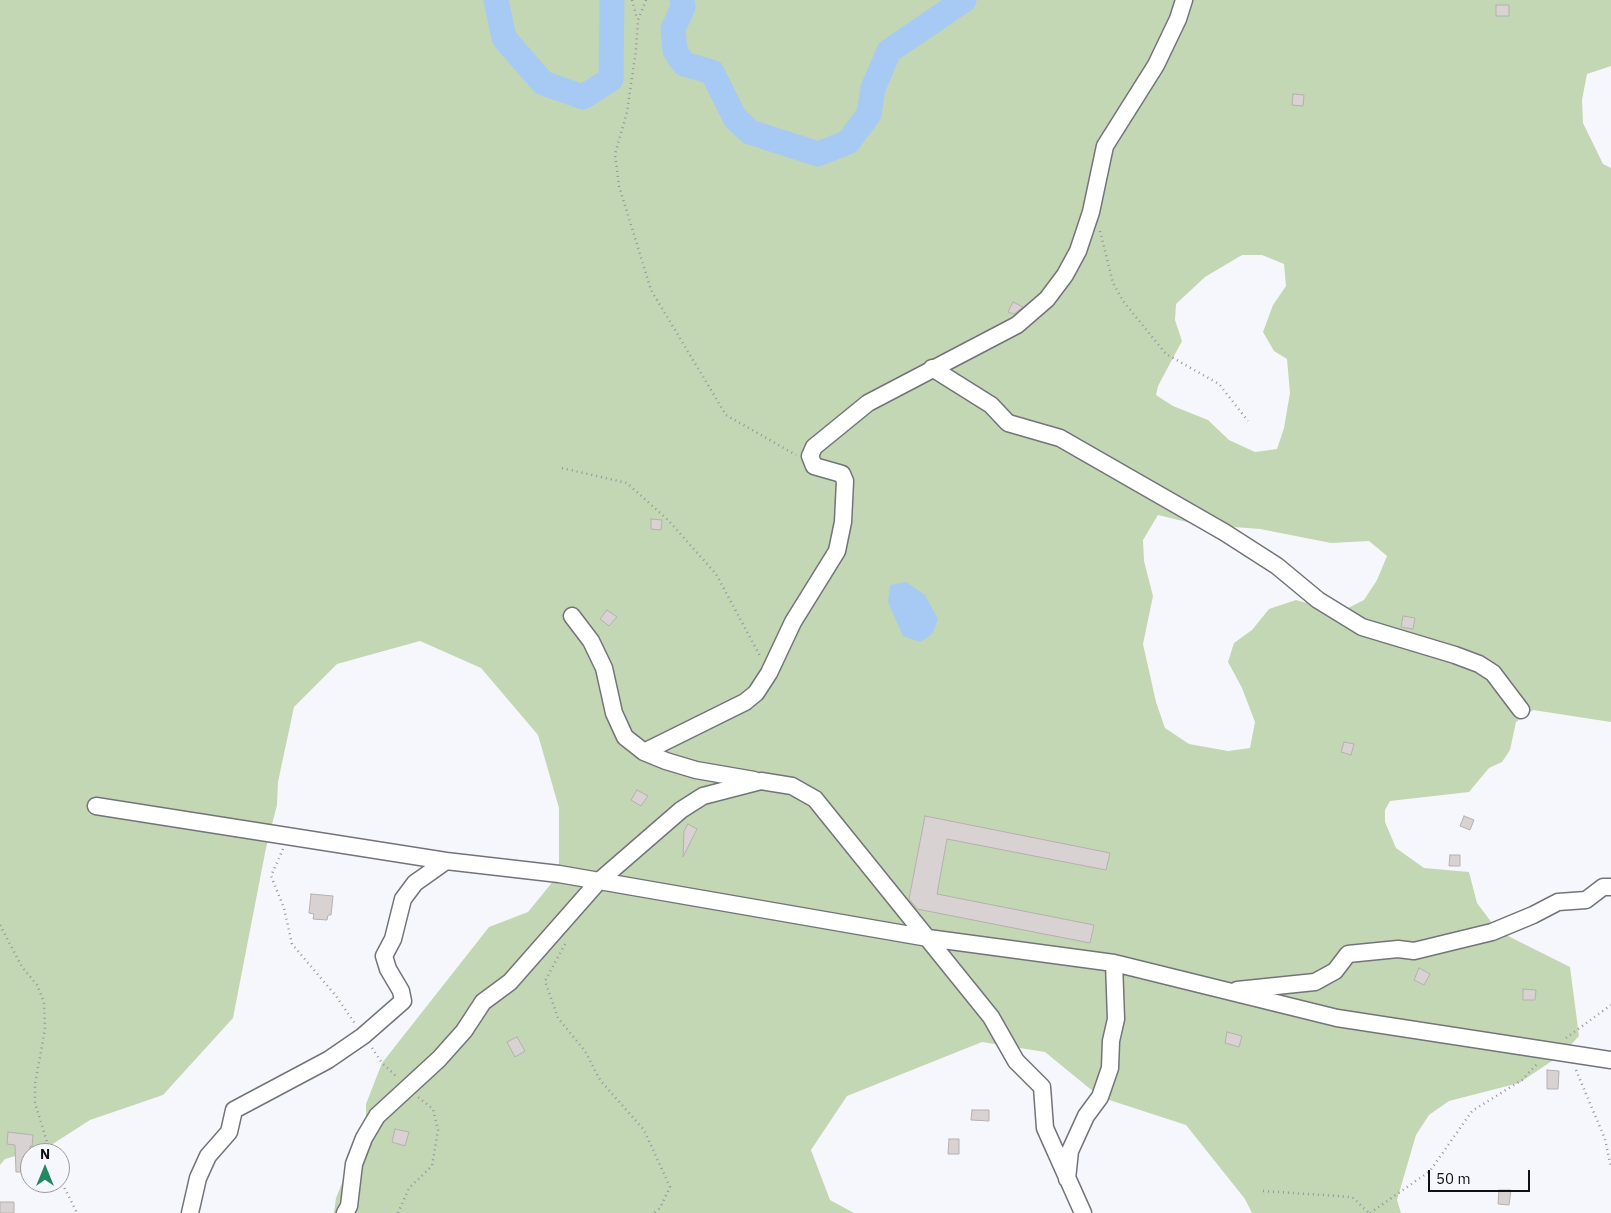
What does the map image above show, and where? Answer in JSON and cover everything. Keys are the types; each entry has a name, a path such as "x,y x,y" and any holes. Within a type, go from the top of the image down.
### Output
{"street":[{"path":"644,752 745,702 756,693 769,673 793,622 836,551 843,522 845,480 842,474 814,466 810,456 814,447 868,403 1017,325 1046,299 1078,251 1091,212 1105,146 1156,65 1178,19 1184,0"},
{"path":"932,368 991,405 1008,423 1060,438 1224,532 1277,566 1318,600 1362,627 1479,664 1492,673 1521,710"},
{"path":"572,616 591,641 604,668 614,713 625,736 644,752 696,770 792,786 815,799 991,1017 1016,1061 1042,1087 1045,1128 1067,1181 1083,1213"},
{"path":"345,1213 349,1206 354,1164 364,1138 377,1116 439,1059 464,1031 483,1002 510,982 598,882 681,810 704,796 761,781"},
{"path":"96,806 446,861 558,874 928,938 1114,963 1337,1018 1611,1060"},
{"path":"190,1213 198,1178 208,1156 229,1132 234,1110 328,1060 363,1036 403,1001 401,991 388,969 384,956 393,939 403,900 415,883 446,861"},
{"path":"1228,991 1315,982 1336,971 1348,954 1398,949 1414,951 1492,932 1558,902 1586,900 1603,887 1611,887"},
{"path":"1067,1181 1070,1151 1086,1116 1100,1097 1110,1068 1111,1041 1116,1019 1114,963"}],"path":[{"path":"632,0 638,20"},
{"path":"646,0 638,20 636,50 627,112 615,154 619,186 650,290 726,416 814,466"},
{"path":"1091,212 1100,226 1113,283 1124,301 1166,354 1219,384 1248,421"},
{"path":"562,468 627,483 668,520 716,574 769,673"},
{"path":"0,925 22,967 37,985 44,1002 45,1029 35,1084 35,1103 48,1143"},
{"path":"567,940 545,981 558,1018 585,1051 600,1080 644,1130 670,1187 660,1208 654,1213"},
{"path":"1263,1191 1352,1197 1370,1213 1430,1171 1472,1111 1522,1080 1549,1050 1611,1005"},
{"path":"1569,1053 1605,1139 1611,1167"},
{"path":"67,1193 77,1213"}],"green space":[{"path":"0,0 1611,0 1611,66 1587,74 1582,100 1583,123 1603,164 1611,168 1611,722 1533,710 1516,722 1510,750 1502,762 1489,768 1469,792 1390,801 1385,810 1385,822 1396,848 1424,868 1469,872 1477,903 1498,931 1570,967 1579,1036 1561,1055 1519,1083 1449,1101 1429,1115 1416,1135 1397,1200 1401,1213 1252,1213 1245,1199 1186,1125 1100,1097 1045,1052 982,1042 847,1096 811,1150 830,1200 854,1213 334,1213 336,1198 366,1130 366,1104 382,1063 489,927 528,912 559,874 559,808 538,735 481,668 420,641 337,664 294,707 278,782 277,805 266,848 233,1018 163,1095 90,1120 54,1143 20,1143 20,1155 5,1159 0,1165","holes":["1242,255 1262,255 1284,264 1286,286 1273,305 1263,332 1274,351 1287,359 1290,393 1284,428 1277,449 1255,452 1229,440 1208,420 1173,406 1156,395 1158,386 1182,341 1175,320 1176,304 1205,277","1158,515 1195,524 1260,529 1331,543 1369,541 1387,556 1377,580 1364,600 1340,612 1296,600 1269,609 1252,630 1234,643 1228,662 1242,688 1255,722 1250,748 1228,751 1189,744 1165,728 1156,702 1143,644 1153,596 1144,561 1143,540"]}],"water":[{"path":"906,582 925,595 938,619 932,634 920,642 903,636 888,602 890,585"}],"building":[{"path":"1496,5 1509,5 1509,16 1496,16"},
{"path":"1293,94 1304,95 1303,106 1292,105"},
{"path":"1013,302 1023,307 1014,314 1008,312"},
{"path":"651,519 662,520 661,530 651,529"},
{"path":"607,610 617,617 609,626 600,619"},
{"path":"1403,616 1415,618 1413,629 1401,627"},
{"path":"1344,742 1354,744 1351,755 1341,752"},
{"path":"637,790 648,796 641,806 631,800"},
{"path":"925,816 1110,853 1106,870 947,839 937,894 1094,925 1090,943 917,909 909,899"},
{"path":"1464,816 1474,820 1470,830 1460,826"},
{"path":"688,824 697,829 683,857 684,831"},
{"path":"1450,855 1460,855 1460,866 1449,866"},
{"path":"311,894 333,896 331,915 328,915 327,920 313,919 314,914 309,913"},
{"path":"1419,968 1430,974 1424,985 1414,980"},
{"path":"1523,989 1536,990 1535,1000 1523,1000"},
{"path":"1227,1032 1242,1036 1239,1047 1225,1043"},
{"path":"517,1037 525,1051 515,1057 507,1042"},
{"path":"1547,1070 1559,1071 1558,1089 1547,1089"},
{"path":"972,1110 989,1110 989,1121 971,1120"},
{"path":"395,1129 409,1132 405,1146 392,1142"},
{"path":"8,1132 33,1135 32,1143 20,1143 20,1172 16,1172 15,1145 7,1144"},
{"path":"949,1139 959,1139 959,1154 948,1154"},
{"path":"1499,1190 1511,1190 1509,1205 1498,1204"},
{"path":"0,1202 14,1202 14,1213 0,1213"}],"waterway":[{"path":"496,0 504,38 543,83 583,97 611,79 612,0"},
{"path":"682,0 683,7 673,29 675,51 684,64 712,72 735,118 750,132 818,154 848,142 869,114 873,88 889,51 964,0"}]}
